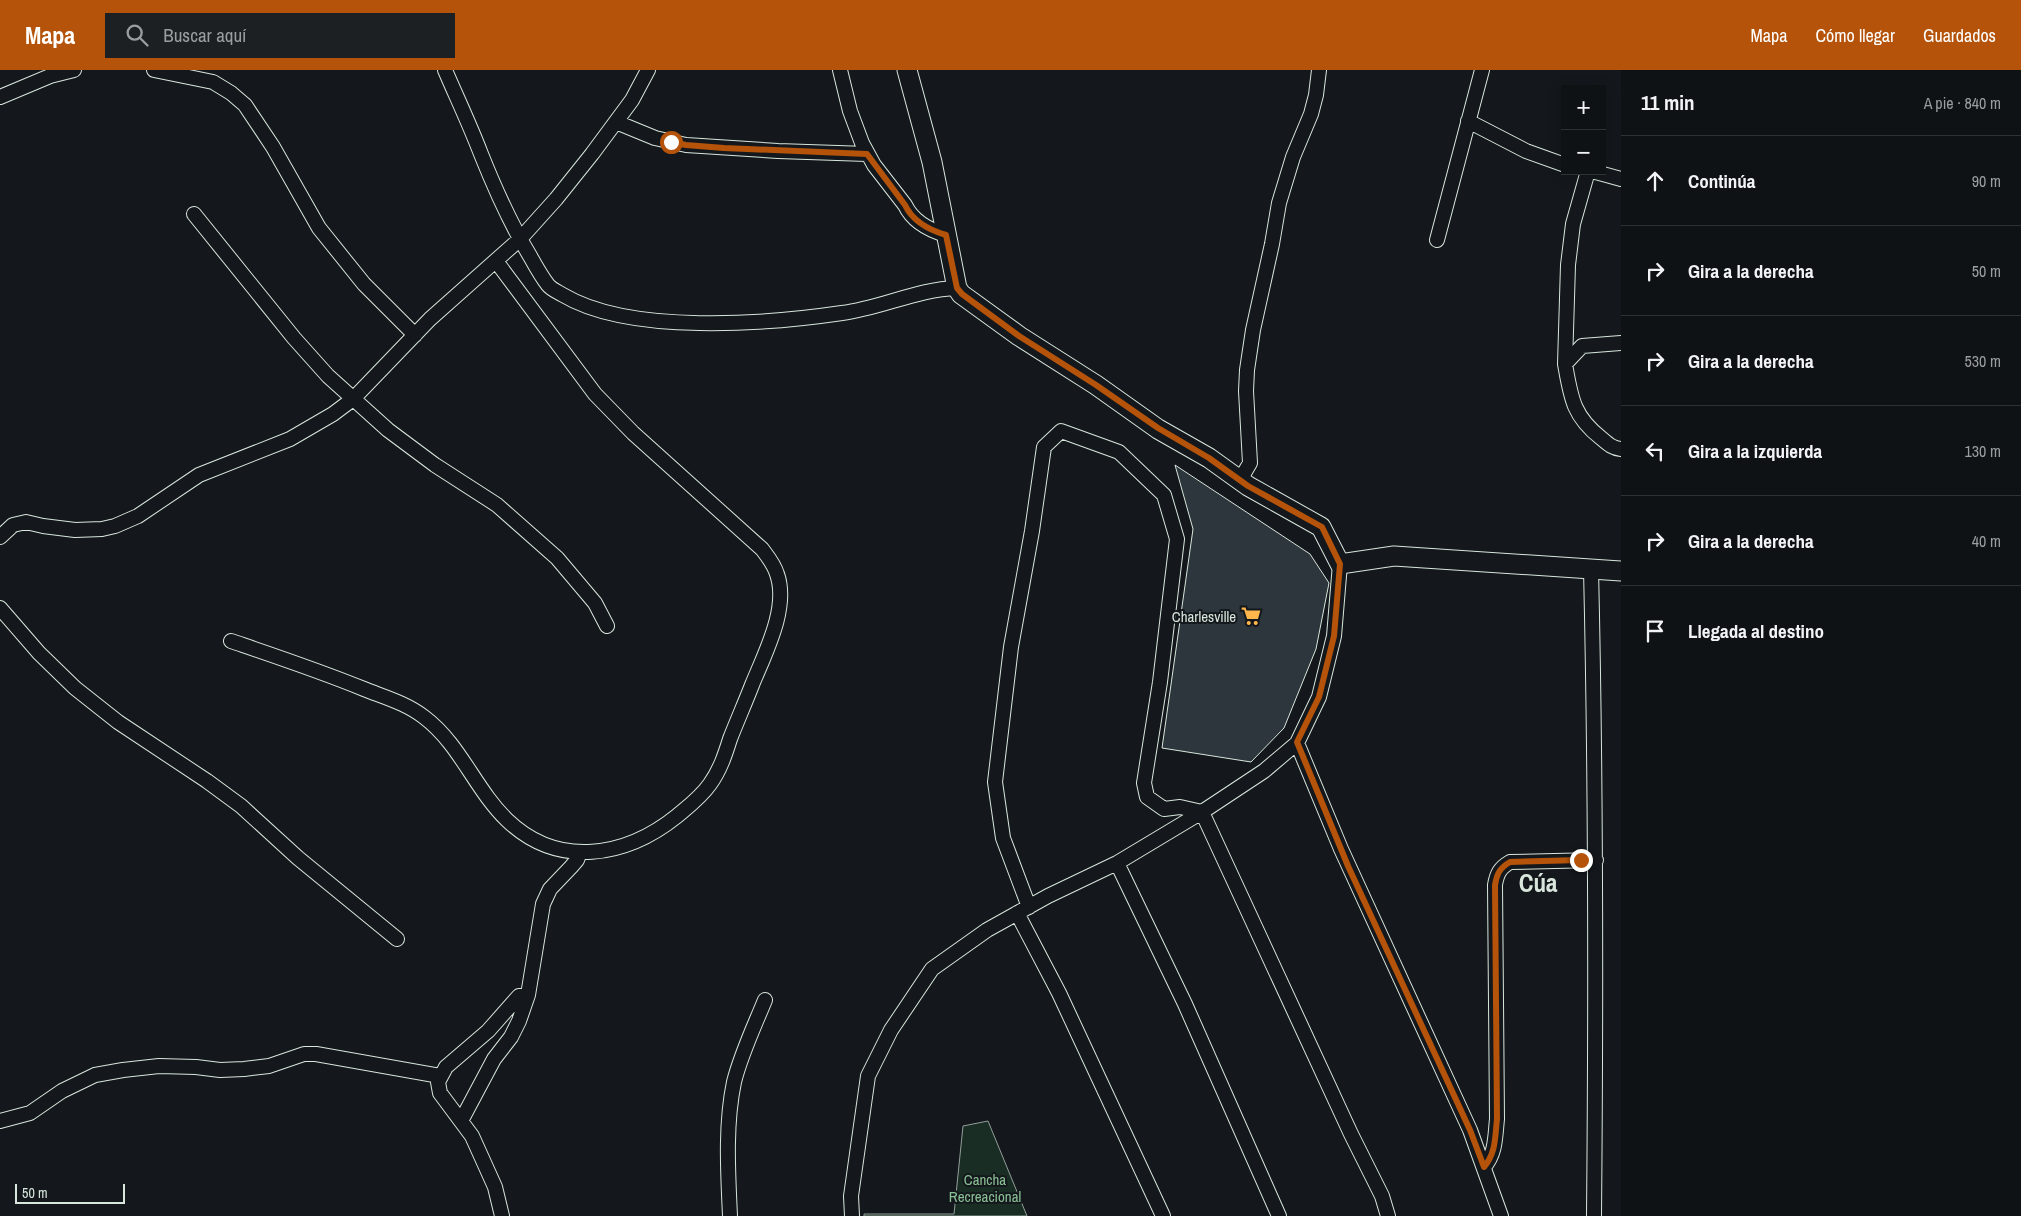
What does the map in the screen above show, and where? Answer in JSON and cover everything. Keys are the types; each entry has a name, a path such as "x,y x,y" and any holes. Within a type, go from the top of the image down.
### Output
{"street":[{"path":"0,97 50,76 74,70"},
{"path":"154,70 213,82 231,93 244,105 273,148 319,228 364,284 415,335"},
{"path":"445,70 490,180 520,239 549,286 574,302 615,314 657,321 755,321 844,313 887,303 919,292 957,288"},
{"path":"1,533 13,525 26,522 74,530 102,529 127,522 199,476 290,439 319,423 353,399 415,335 520,239 556,198 616,122 632,100 648,70"},
{"path":"840,70 857,132 867,154 905,205 909,214 925,226 946,235"},
{"path":"852,1216 851,1196 868,1076 891,1030 932,969 987,930 1117,863 1202,812 1264,771 1297,742 1322,688 1334,636 1340,564 1322,527 1240,480 1209,458 1158,428 1096,385 1019,336 962,294 957,288 932,162 907,70"},
{"path":"1240,480 1250,463 1246,391 1253,330 1272,244 1279,202 1293,157 1311,114 1316,95 1319,70"},
{"path":"1437,240 1482,70"},
{"path":"1468,121 1526,151 1561,164"},
{"path":"616,122 655,138 686,145 867,154"},
{"path":"1587,175 1573,224 1568,265 1565,364 1571,400 1586,426 1614,448 1621,449"},
{"path":"1606,175 1621,179"},
{"path":"194,214 294,338 328,376 388,430 435,465 497,505 557,558 595,603 607,626"},
{"path":"231,641 343,680 412,709 432,723 450,742 487,796 508,821 532,839 557,849 594,852 620,847 652,834 690,806 710,784 725,756 780,609 780,582 774,566 762,549 633,432 595,394 522,293 496,261"},
{"path":"1565,364 1582,346 1621,343"},
{"path":"1163,1216 1023,910 1002,838 996,782 1011,647 1032,531 1044,447 1061,431 1119,452 1164,494 1177,539 1160,682 1144,783 1147,797 1164,809 1180,807 1202,812"},
{"path":"1340,564 1394,556 1621,571"},
{"path":"1591,569 1596,860 1594,1216"},
{"path":"0,608 39,653 75,688 118,722 207,780 241,806 311,869 397,938"},
{"path":"1297,742 1341,849 1470,1130 1501,1216"},
{"path":"1202,812 1351,1134 1382,1196 1388,1216"},
{"path":"461,1121 468,1111 494,1058 516,1029 528,995 543,904 550,889 577,860 580,852"},
{"path":"1484,1167 1491,1159 1495,1148 1497,1119 1495,885 1497,874 1502,866 1510,862 1596,860"},
{"path":"1117,863 1185,1004 1279,1216"},
{"path":"502,1216 495,1187 472,1136 440,1093 440,1076 446,1067 488,1031 519,996 528,995"},
{"path":"730,1216 729,1124 734,1083 764,1000"},
{"path":"0,1121 30,1113 80,1081 95,1075 123,1070 177,1066 220,1070 244,1069 269,1066 304,1054 316,1054 440,1076"}],"green space":[{"name":"Cancha Recreacional","path":"988,1121 1027,1216 864,1216 864,1214 954,1214 963,1126"}],"building":[{"name":"Charlesville","path":"1175,465 1310,554 1329,583 1316,649 1284,728 1251,762 1162,748 1193,529"}],"place":[{"name":"Charlesville","path":"1251,616"}],"district":[{"name":"Cúa","path":"1538,883"}],"route":[{"path":"671,142 724,148 867,154 905,205 909,214 925,226 946,235 957,288 962,294 1019,336 1096,385 1158,428 1209,458 1248,486 1322,527 1340,564 1334,636 1319,697 1297,742 1341,849 1470,1130 1484,1167 1491,1159 1495,1148 1497,1119 1495,885 1497,874 1502,866 1510,862 1581,860"}]}
